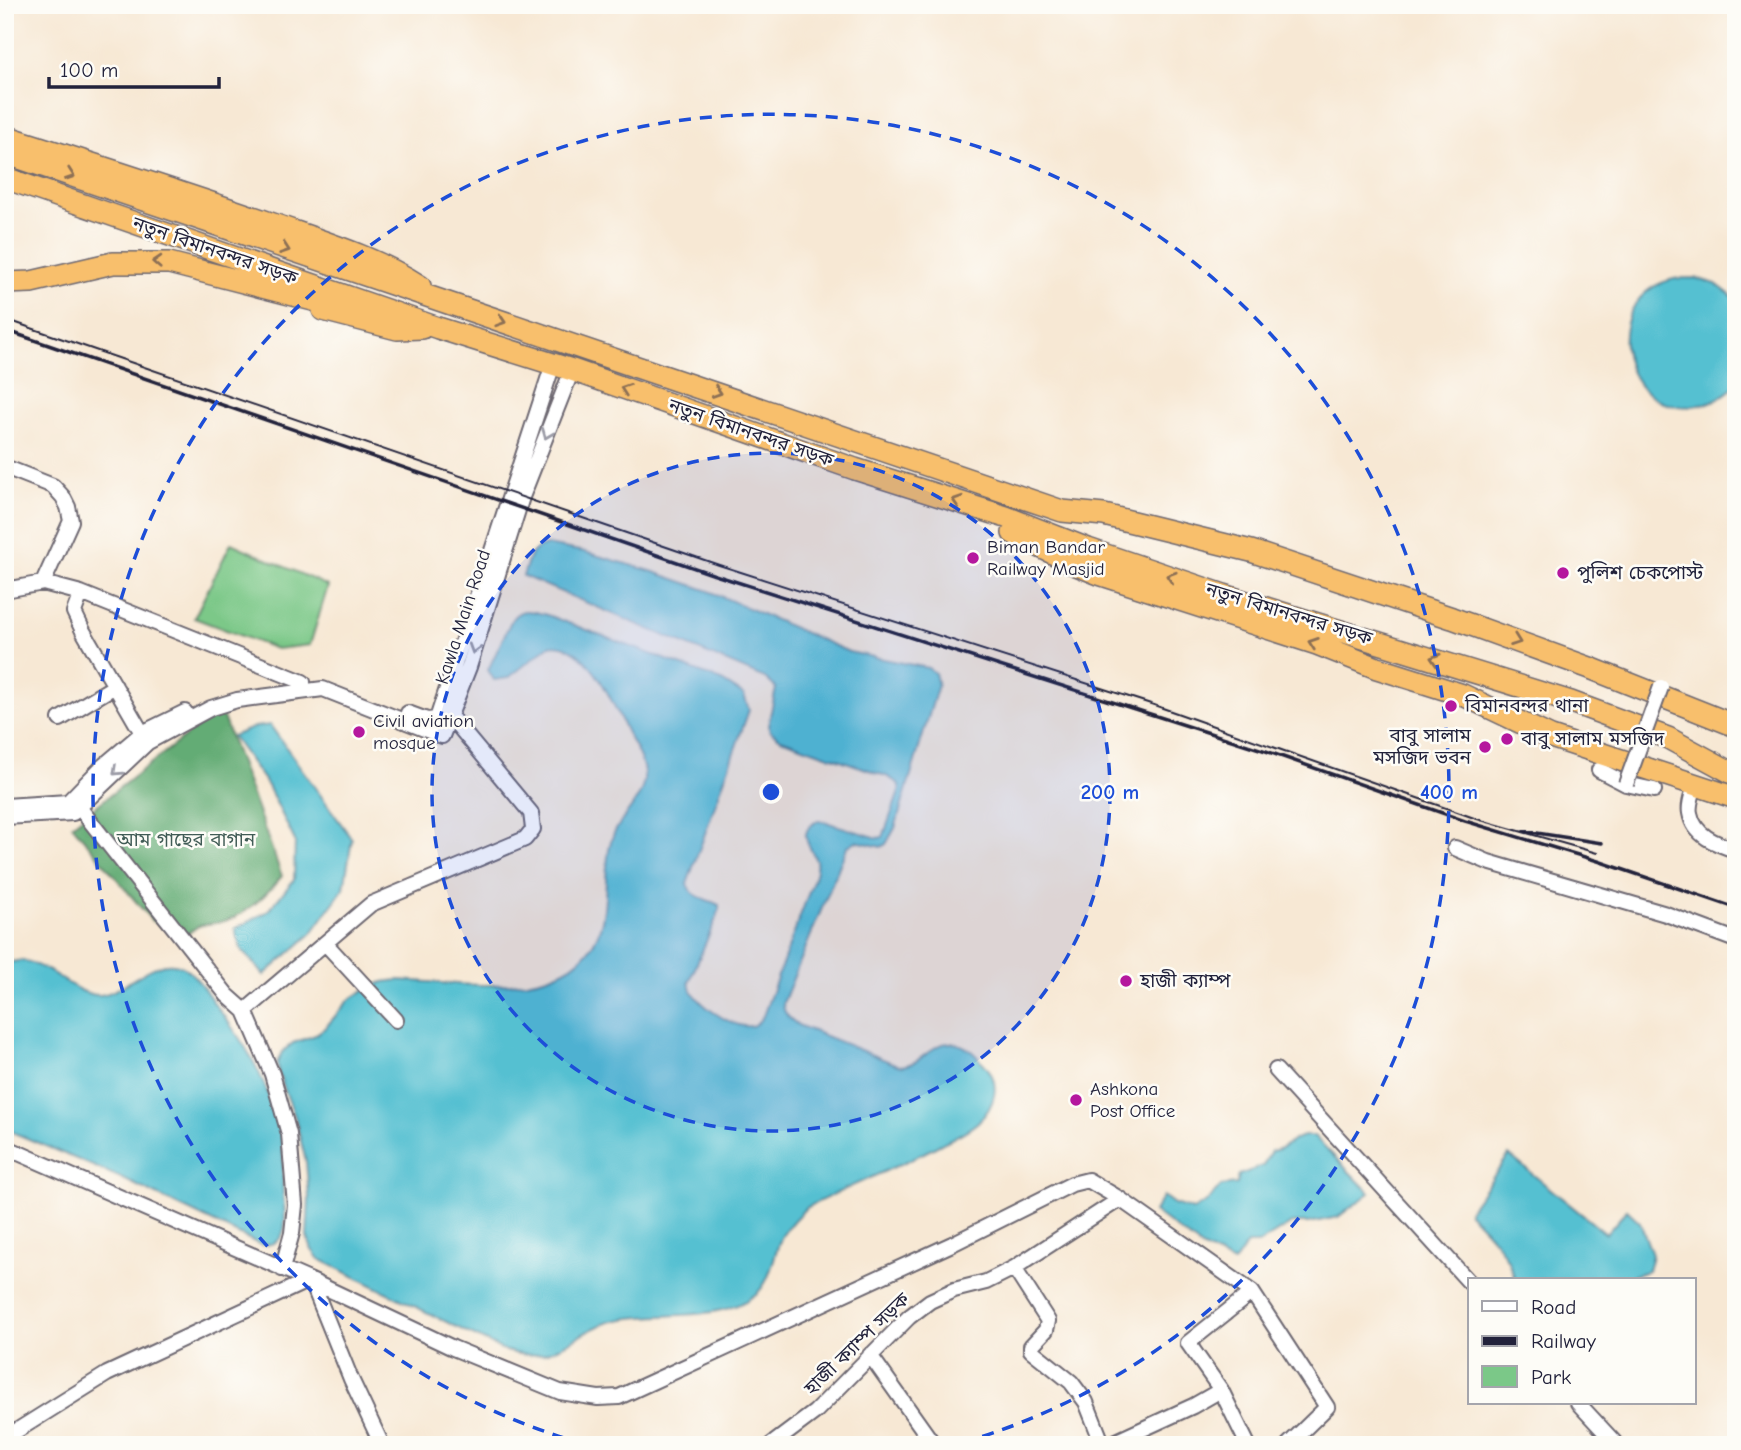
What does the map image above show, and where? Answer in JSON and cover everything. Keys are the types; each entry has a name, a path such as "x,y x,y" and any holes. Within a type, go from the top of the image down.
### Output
{"highway":[{"path":"5,135 354,253 396,270 445,302"},
{"name":"নতুন বিমানবন্দর সড়ক","path":"5,153 750,403 1062,511 1104,515 1218,542 1452,618 1736,726"},
{"name":"নতুন বিমানবন্দর সড়ক","path":"5,178 438,328 562,367 855,469 994,513 1137,566 1611,717 1668,738 1736,775"},
{"path":"5,283 30,282 113,263 169,263 352,311 438,328"},
{"name":"নতুন বিমানবন্দর সড়ক","path":"990,521 1099,574 1317,644 1377,668 1463,695 1551,737 1736,798"}],"street":[{"name":"Kawla Main Road","path":"5,806 68,802 103,766 142,733 207,700 233,692 320,681 427,720 437,719 562,367"},
{"name":"Kawla Main Road","path":"450,716 469,667 562,367"},
{"path":"5,467 53,486 68,508 71,521 43,583"},
{"path":"5,590 43,583 81,593 303,682"},
{"path":"81,593 75,612 142,733"},
{"path":"1631,674 1688,696"},
{"path":"60,719 115,686"},
{"path":"1626,784 1661,687"},
{"path":"5,817 73,813 148,742 211,708 237,700 323,689 442,736 450,716 531,813 533,829 525,839 370,904 245,1011"},
{"path":"1599,770 1626,784 1654,790"},
{"path":"1695,785 1689,811 1696,829 1714,844 1736,850"},
{"path":"79,807 227,995 245,1011 272,1074 289,1135 295,1205 292,1233 282,1269"},
{"path":"1455,848 1488,862 1666,914 1733,939"},
{"path":"325,943 396,1020"},
{"path":"1276,1070 1468,1281"},
{"path":"5,1147 309,1280 453,1348 560,1392 598,1398 619,1397 939,1250 1072,1184 1088,1180 1120,1199 1252,1292 1327,1407 1288,1445"},
{"name":"হাজী ক্যাম্প সড়ক","path":"771,1445 835,1394 870,1355 909,1317 930,1301 954,1290 985,1282 1014,1268 1120,1199"},
{"path":"1014,1268 1048,1321 1046,1330 1031,1346 1031,1350 1071,1382 1086,1402 1105,1445 1194,1406 1222,1390"},
{"path":"5,1438 107,1374 309,1280"},
{"path":"309,1280 382,1445"},
{"path":"1248,1445 1222,1390 1188,1343 1252,1292"},
{"path":"870,1355 933,1445"},
{"path":"1579,1404 1616,1445"}],"green space":[{"path":"231,543 328,586 310,645 276,649 194,618"},
{"name":"আম গাছের বাগান","path":"220,709 282,876 247,910 221,922 201,925 183,938 152,921 72,825"}],"water":[{"path":"1695,278 1716,284 1736,299 1736,384 1724,395 1710,402 1699,405 1671,405 1650,395 1634,377 1626,355 1625,331 1633,309 1649,290 1674,279"},
{"path":"547,545 585,552 651,571 709,591 849,652 928,668 935,673 938,685 895,828 886,844 881,847 856,841 847,847 783,1007 798,1025 900,1066 914,1062 945,1043 962,1046 986,1066 995,1088 992,1103 984,1116 965,1131 908,1161 806,1208 782,1236 766,1282 756,1294 740,1304 702,1314 619,1320 601,1325 554,1350 532,1355 503,1350 319,1259 307,1236 309,1198 306,1162 277,1063 282,1052 293,1043 313,1036 326,1027 349,1000 383,982 399,980 480,985 538,980 563,971 584,956 598,934 604,912 610,845 617,828 642,789 643,767 606,690 597,675 575,652 562,646 549,646 508,678 494,680 488,670 512,619 524,611 547,615 720,680 744,695 749,710 687,884 696,895 719,905 720,909 689,982 691,989 704,1005 734,1023 751,1026 763,1016 816,873 816,861 806,839 808,830 819,820 878,838 883,837 900,789 898,783 886,776 781,739 770,731 768,726 776,688 765,678 523,576 533,552"},
{"path":"270,725 352,839 344,888 311,934 264,975 241,949 235,929 268,911 294,880 295,841 268,786 232,736 255,727"},
{"path":"23,960 93,995 110,993 162,965 183,967 193,975 244,1045 258,1070 275,1114 283,1146 285,1220 278,1241 261,1245 119,1177 5,1129 5,963"},
{"path":"1305,1136 1314,1136 1370,1193 1338,1217 1309,1223 1292,1223 1258,1244 1247,1244 1234,1263 1201,1247 1154,1212 1163,1196 1174,1204 1193,1210 1208,1201 1221,1186 1237,1184 1239,1175 1263,1166 1271,1151"},
{"path":"1509,1155 1606,1234 1627,1210 1640,1222 1652,1255 1648,1271 1631,1278 1514,1278 1502,1251 1490,1234 1468,1212"}],"tram line":[{"path":"5,319 719,565 1154,705 1477,819 1597,853"}],"railway":[{"path":"5,330 715,575 1266,751 1465,821 1598,861 1736,908"},
{"path":"1524,831 1602,843"}],"place":[{"name":"Biman Bandar Railway Masjid","path":"973,558"},
{"name":"পুলিশ চেকপোস্ট","path":"1563,573"},
{"name":"বিমানবন্দর থানা","path":"1451,706"},
{"name":"Civil aviation mosque","path":"359,732"},
{"name":"বাবু সালাম মসজিদ","path":"1507,739"},
{"name":"বাবু সালাম মসজিদ ভবন","path":"1485,747"},
{"name":"হাজী ক্যাম্প","path":"1126,981"},
{"name":"Ashkona Post Office","path":"1076,1100"}]}
